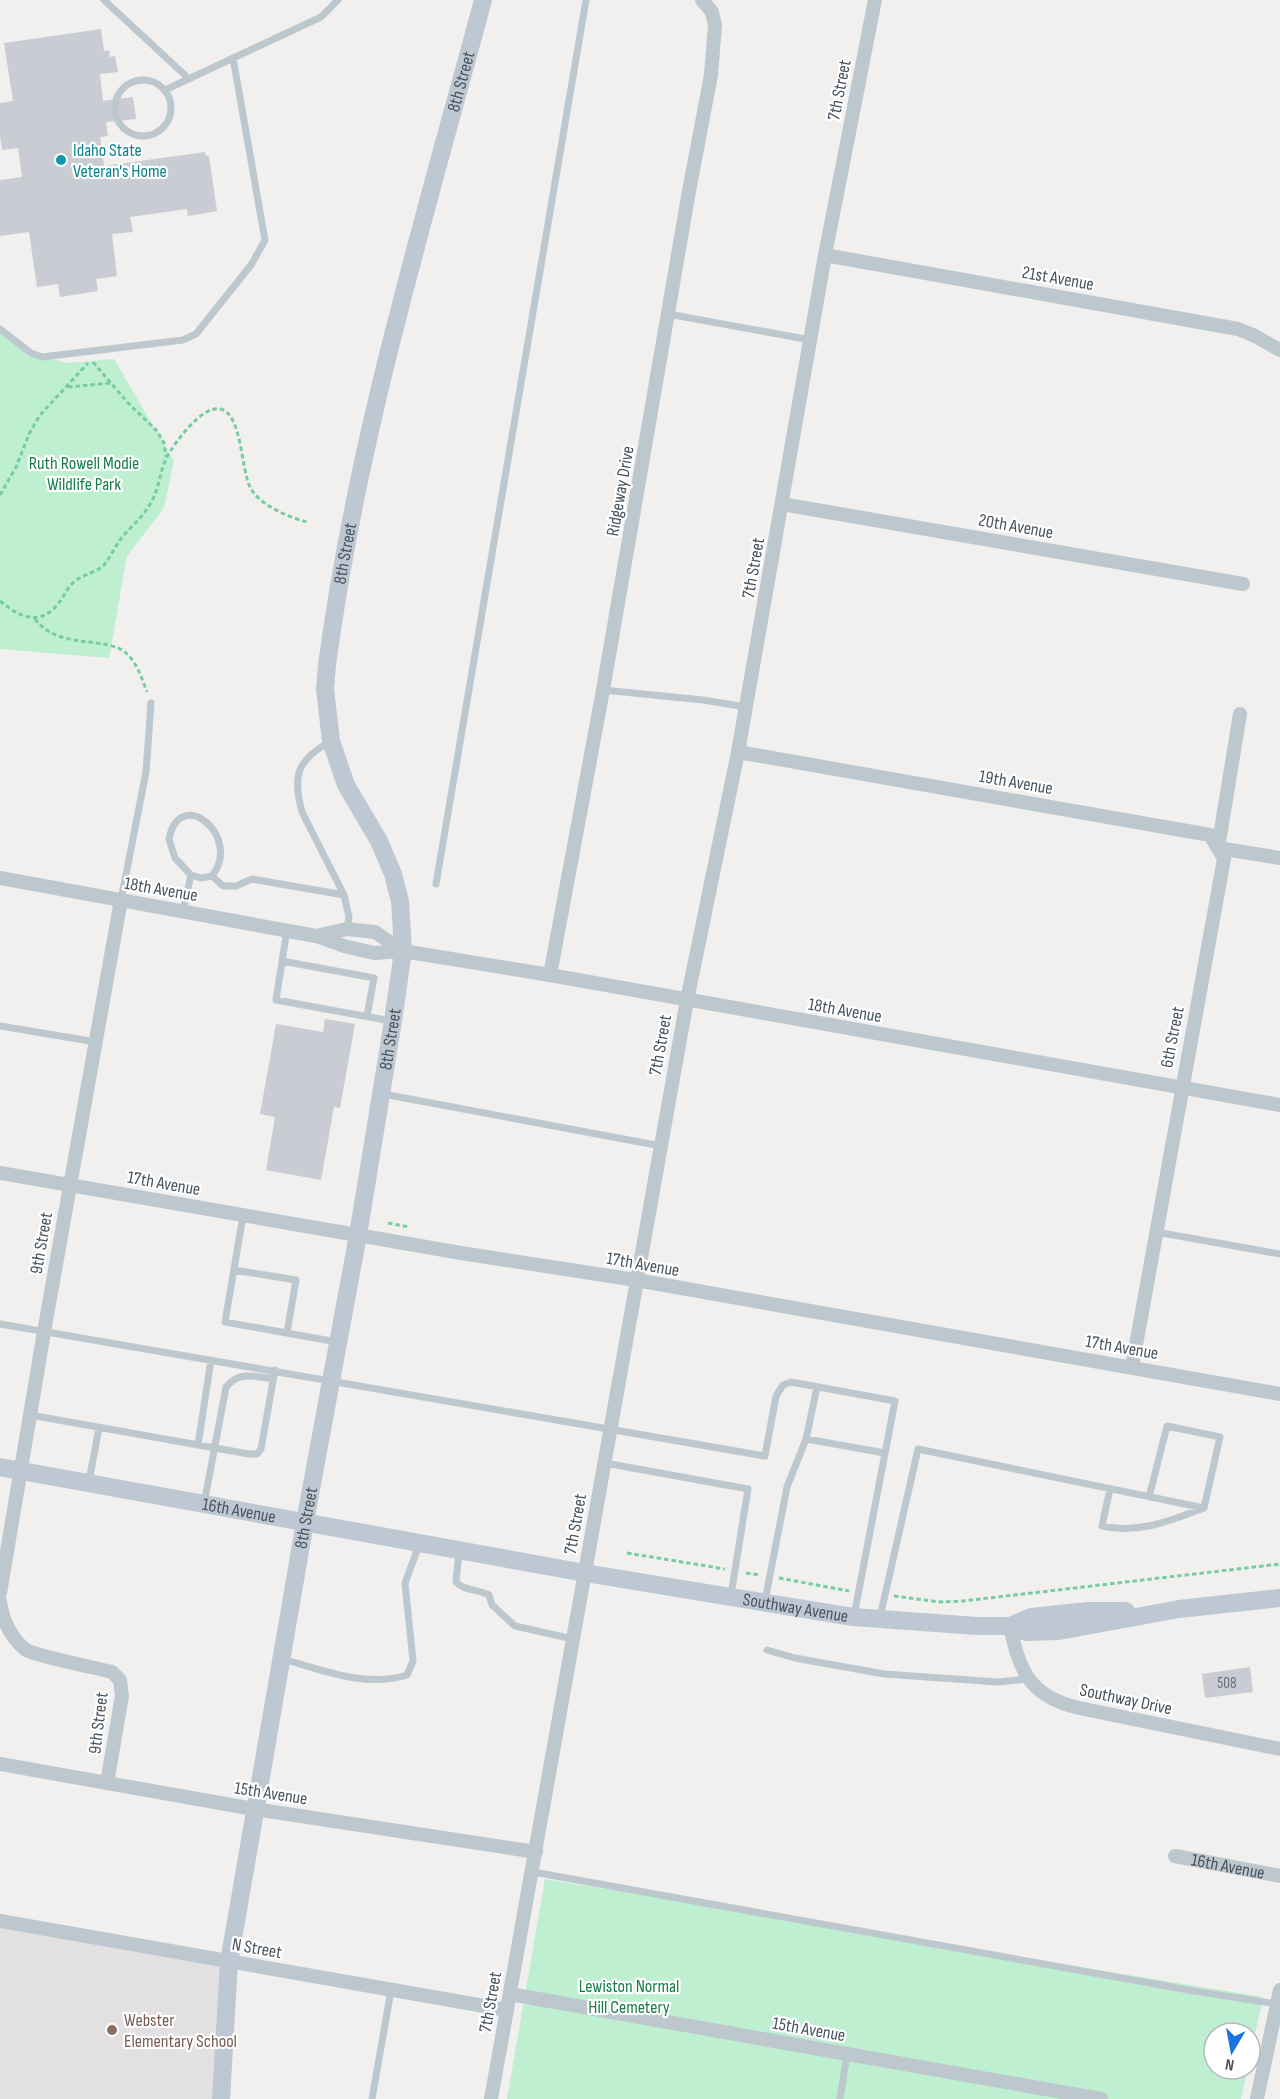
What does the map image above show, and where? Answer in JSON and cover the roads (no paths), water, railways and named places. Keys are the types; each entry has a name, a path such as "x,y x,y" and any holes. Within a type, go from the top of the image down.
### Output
{"main road":[{"name":"8th Street","path":"220,2099 229,1962 254,1809 358,1235 403,951 400,901 393,874 379,841 346,785 331,741 325,689 327,665 363,455 384,368 483,0"},
{"name":"16th Avenue","path":"0,1467 585,1573"},
{"name":"Southway Avenue","path":"585,1573 853,1617 977,1626 1010,1626 1031,1617 1077,1612 1179,1610 1280,1598"}],"street":[{"name":"Ridgeway Drive","path":"550,975 603,690 711,75 715,25 712,12 702,0"},
{"name":"7th Street","path":"491,2099 687,1000 738,752 825,255 875,0"},
{"name":"21st Avenue","path":"825,255 1238,329 1280,350"},
{"name":"20th Avenue","path":"782,504 1243,584"},
{"name":"6th Street","path":"1132,1367 1224,859 1218,848 1240,714"},
{"name":"19th Avenue","path":"738,752 1210,835 1218,848 1280,858"},
{"name":"18th Avenue","path":"0,878 287,930 374,953 403,951 550,975 1280,1105"},
{"name":"9th Street","path":"0,1593 121,900"},
{"name":"18th Avenue","path":"316,936 347,929 375,932 403,951"},
{"name":"17th Avenue","path":"0,1173 243,1216 636,1280 1280,1394"},
{"name":"9th Street","path":"0,1602 2,1615 9,1632 28,1651 112,1672 120,1680 122,1696 107,1783"},
{"name":"Southway Drive","path":"1010,1626 1015,1651 1028,1679 1038,1691 1066,1705 1280,1749"},
{"name":"15th Avenue","path":"0,1764 254,1809 536,1852"},
{"name":"16th Avenue","path":"1175,1856 1280,1876"},
{"name":"N Street","path":"0,1921 507,2010"},
{"name":"15th Avenue","path":"510,1994 1101,2099"},
{"path":"1257,2099 1279,2000"}],"lane":[{"path":"104,0 188,78"},
{"path":"165,90 321,17 338,0"},
{"path":"436,884 586,0"},
{"path":"0,329 32,353 42,357 183,340 196,334 251,265 265,240 233,57"},
{"path":"139,80 146,80 165,90 171,109 167,122 158,132 145,136 138,135 121,125 116,105 121,91 126,86 139,80"},
{"path":"668,314 811,340"},
{"path":"603,690 704,700 746,707"},
{"path":"121,900 146,772 152,703"},
{"path":"331,741 304,760 297,776 298,793 302,812 345,895 349,917 347,929"},
{"path":"189,815 201,817 208,822 218,839 219,863 212,876 201,878 190,875 175,858 169,839 177,821 189,815"},
{"path":"183,911 190,875"},
{"path":"212,876 223,886 236,886 252,879 345,895"},
{"path":"287,930 276,1000 393,1021"},
{"path":"282,962 374,978 367,1016"},
{"path":"0,1026 96,1042"},
{"path":"381,1094 661,1146"},
{"path":"243,1216 225,1322 339,1342"},
{"path":"1156,1232 1280,1254"},
{"path":"234,1270 296,1280 287,1333"},
{"path":"0,1324 765,1456 776,1396 783,1385 791,1382 895,1401 853,1617"},
{"path":"198,1445 211,1360"},
{"path":"30,1415 257,1454 261,1449 275,1370"},
{"path":"204,1504 223,1396 231,1381 247,1375 273,1379"},
{"path":"764,1603 786,1486 806,1439 817,1387"},
{"path":"1149,1497 1167,1426 1220,1437 1204,1508"},
{"path":"88,1483 99,1428"},
{"path":"806,1439 885,1453"},
{"path":"879,1619 918,1449 1204,1508"},
{"path":"605,1463 748,1489 730,1597"},
{"path":"1110,1489 1102,1526 1114,1529 1133,1529 1163,1524 1204,1508"},
{"path":"281,1658 332,1673 365,1679 391,1680 407,1675 413,1661 405,1583 420,1543"},
{"path":"459,1550 456,1582 461,1587 480,1590 489,1595 492,1605 515,1626 573,1639"},
{"path":"767,1650 795,1658 884,1674 998,1682 1028,1679"},
{"path":"532,1872 1194,1991 1279,2000"},
{"path":"372,2099 391,1990"},
{"path":"840,2099 848,2054"}],"place":[{"name":"Idaho State Veteran's Home","path":"61,160"},
{"name":"Webster Elementary School","path":"112,2030"}],"park label":[{"name":"Ruth Rowell Modie Wildlife Park","path":"84,473"},
{"name":"Lewiston Normal Hill Cemetery","path":"629,1996"}]}
